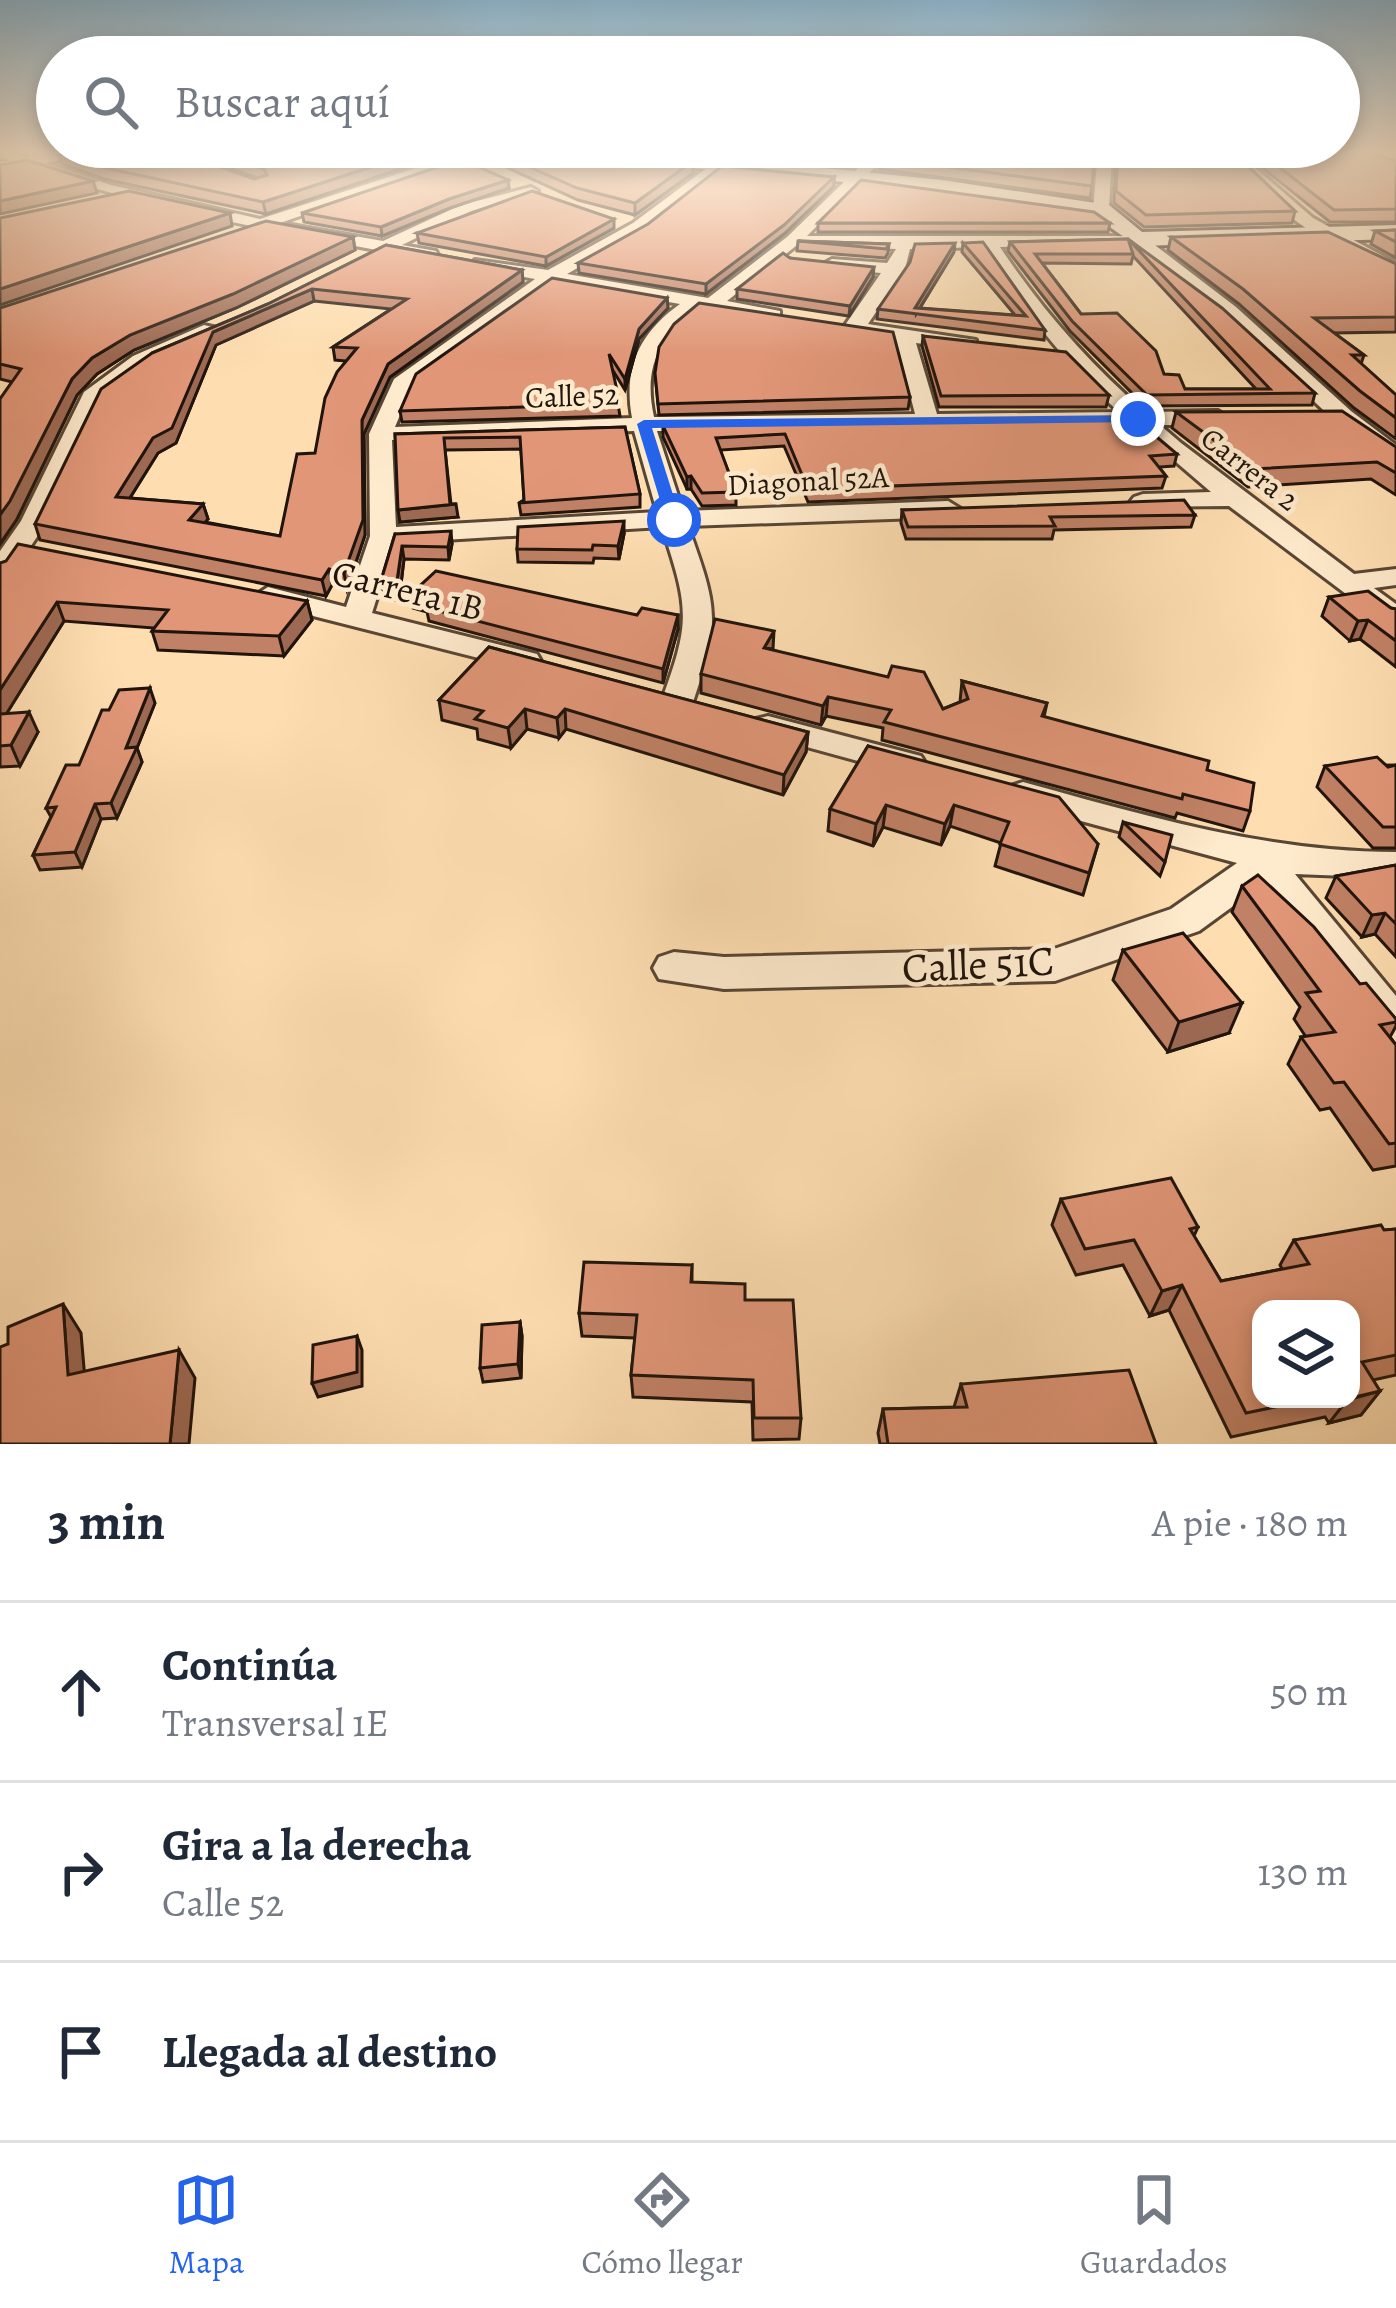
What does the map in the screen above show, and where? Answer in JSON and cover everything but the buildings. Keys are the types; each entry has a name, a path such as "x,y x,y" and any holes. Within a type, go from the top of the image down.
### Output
{"street":[{"path":"237,220 794,318"},
{"path":"235,233 272,220"},
{"path":"345,266 440,220"},
{"path":"614,220 639,226"},
{"path":"357,616 383,536 380,434 405,380 549,278 647,220"},
{"path":"677,702 701,628 694,576 644,424 636,382 645,350 656,333 772,256 814,220"},
{"path":"1114,220 1229,310 1343,416 1396,456"},
{"path":"1306,220 1396,270"},
{"path":"793,240 906,244 1396,232"},
{"name":"Carrera 2","path":"989,242 1011,283 1138,419 1396,618"},
{"path":"856,329 906,244"},
{"path":"772,256 896,268"},
{"path":"23,548 101,386 157,351 222,325"},
{"path":"835,325 904,338 990,346"},
{"path":"904,338 927,418"},
{"path":"1033,350 1076,354"},
{"path":"1297,417 1343,416"},
{"name":"Calle 52","path":"380,434 927,418 1252,418"},
{"path":"1120,502 1237,498"},
{"name":"Diagonal 52A","path":"383,536 979,508"},
{"path":"0,514 23,548"},
{"path":"1348,583 1396,577"},
{"name":"Carrera 1B","path":"241,590 563,671"},
{"path":"745,720 947,774"},
{"path":"992,786 1261,858 1359,867 1396,865"},
{"path":"1261,858 1396,1027"},
{"name":"Calle 51C","path":"674,968 724,973 1055,965 1186,920 1245,880 1261,858"}],"route":[{"path":"674,520 644,424 1138,419"}]}
